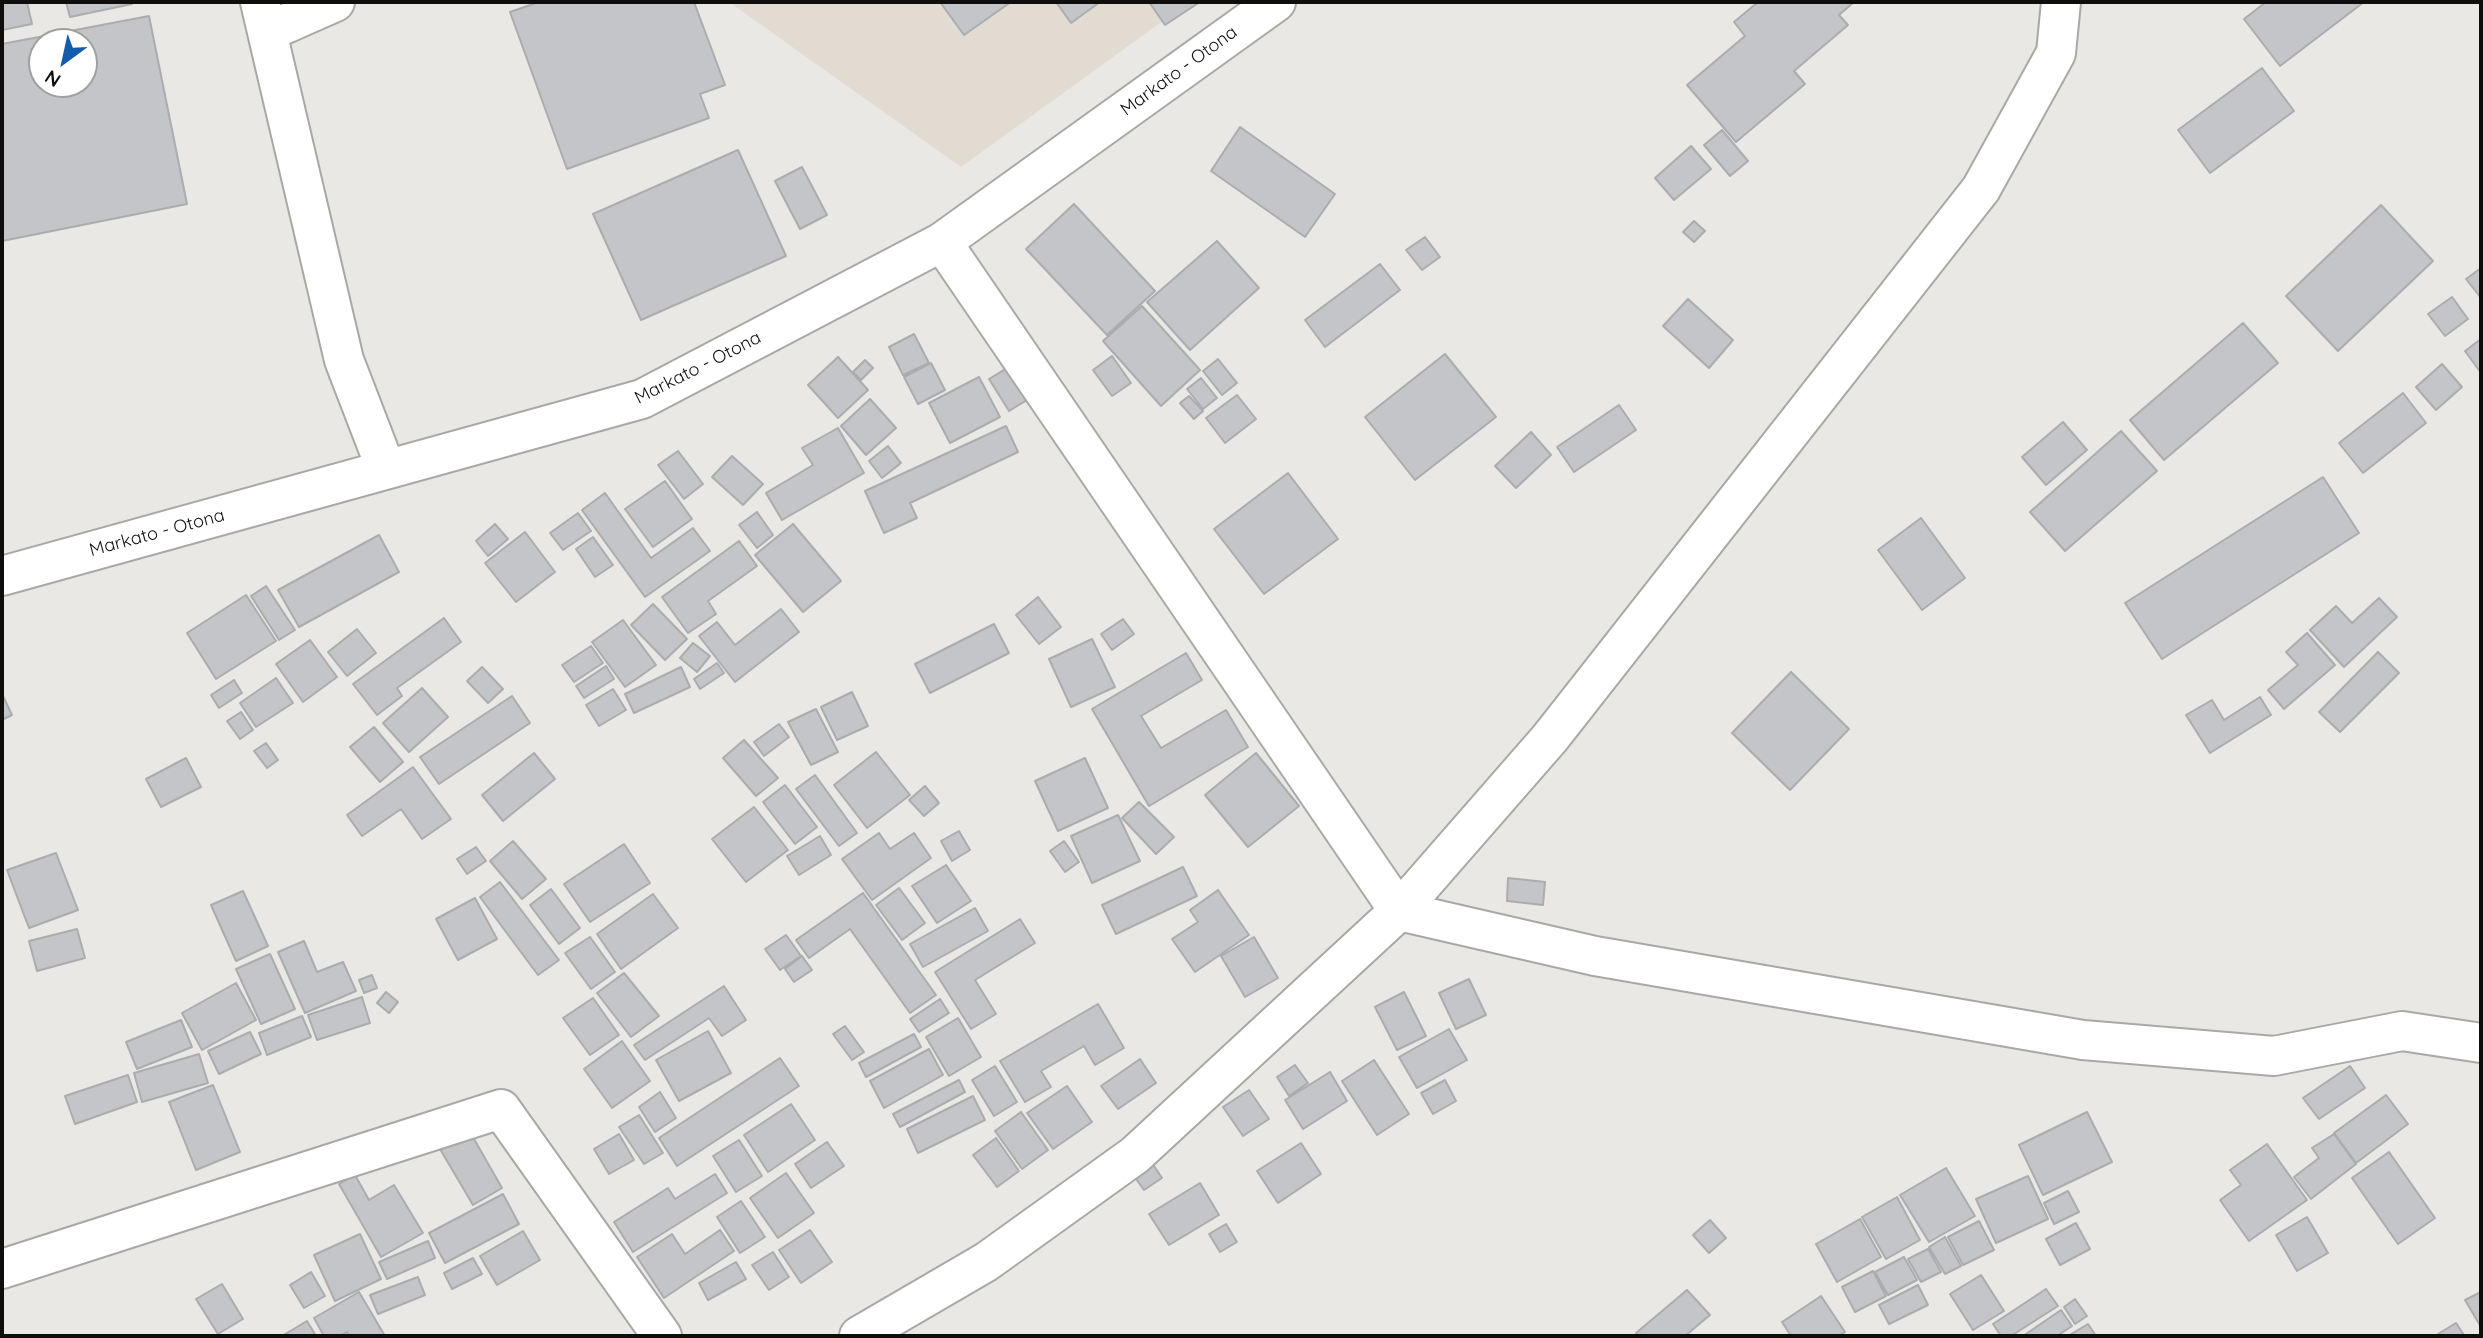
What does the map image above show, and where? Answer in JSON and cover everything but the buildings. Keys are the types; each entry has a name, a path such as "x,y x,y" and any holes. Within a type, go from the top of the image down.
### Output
{"street":[{"path":"335,2 263,17 344,360 386,470"},
{"name":"Markato - Otona","path":"2,576 642,399 942,242 1276,2"},
{"path":"859,1336 986,1262 1135,1155 1399,911 1550,738 1981,189 2056,53 2061,2"},
{"path":"942,242 1399,911 1595,956 2083,1040 2274,1056 2402,1031 2481,1043"},
{"path":"2,1269 501,1109 662,1336"}],"shaded area":[{"path":"729,2 1189,2 961,167"}]}
